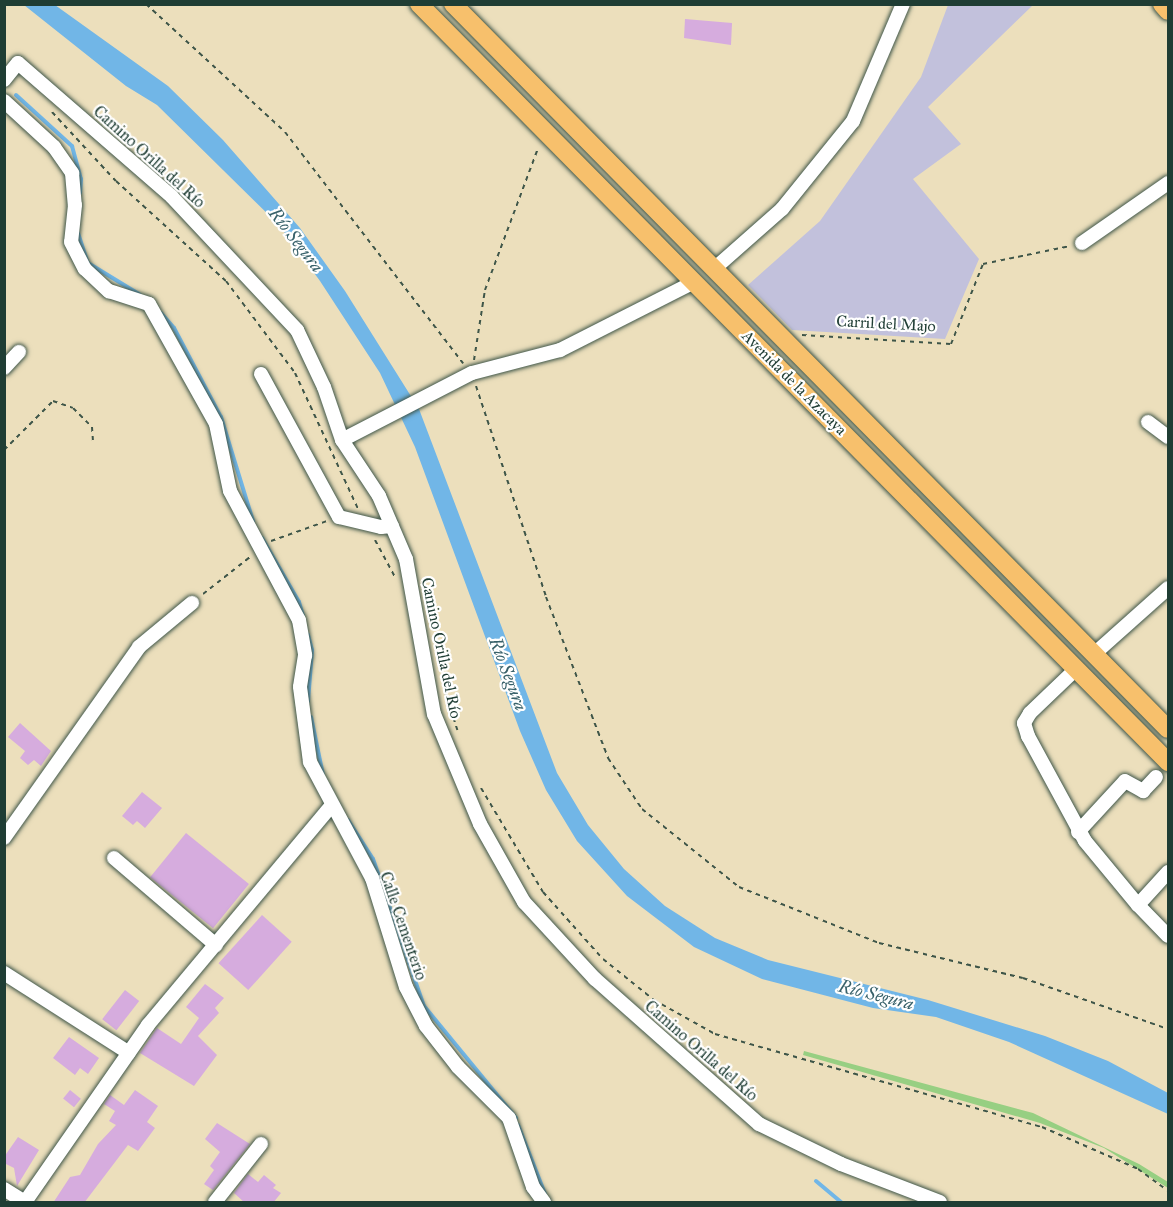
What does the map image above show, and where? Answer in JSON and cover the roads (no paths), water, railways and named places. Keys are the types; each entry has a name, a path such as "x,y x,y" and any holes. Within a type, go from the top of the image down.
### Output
{"main road":[{"name":"Avenida de la Azacaya","path":"419,4 1168,762"},
{"name":"Avenida de la Azacaya","path":"453,4 1168,729"},
{"path":"1162,4 1168,11"}],"street":[{"path":"714,269 782,208 853,121 903,4"},
{"name":"Camino Orilla del Río","path":"4,80 18,63 172,197 297,330 324,387 342,440 380,496 406,559 434,714 480,824 524,902 595,979 759,1124 841,1164 940,1203"},
{"name":"Calle Cementerio","path":"4,101 54,147 72,173 75,205 71,242 85,269 109,291 149,304 216,424 230,491 263,545 299,620 305,655 300,687 310,762 331,806 372,878 406,987 426,1026 458,1067 509,1118 532,1187 544,1203"},
{"path":"1082,243 1168,183"},
{"path":"342,440 472,373 560,350 694,282"},
{"path":"4,368 19,352"},
{"path":"261,374 339,517 392,526"},
{"path":"1148,422 1168,437"},
{"path":"1094,654 1168,588"},
{"path":"4,838 139,647 192,603"},
{"path":"1076,669 1024,723 1078,832 1138,905 1168,936"},
{"path":"1078,832 1125,781 1143,791 1156,777"},
{"path":"4,1189 25,1203 148,1025 331,806"},
{"path":"114,858 216,945"},
{"path":"1138,905 1168,872"},
{"path":"4,973 129,1053"},
{"path":"215,1203 261,1144"}],"water":[{"name":"Río Segura","path":"24,5 55,5 168,86 223,140 300,228 345,291 419,409 557,773 588,825 624,869 665,906 715,938 768,960 928,1000 1045,1036 1108,1061 1168,1093 1168,1114 1009,1042 936,1017 873,1008 762,979 694,947 627,896 577,841 546,790 520,731 415,447 380,373 320,281 279,225 157,105 126,86"}],"waterway":[{"path":"16,95 72,146 81,179 80,193"},
{"path":"78,233 88,263 139,294"},
{"path":"161,313 174,328 221,417 253,521"},
{"path":"262,538 299,602 303,616"},
{"path":"308,635 312,650 308,701"},
{"path":"311,717 323,775"},
{"path":"348,820 373,859 424,1006 516,1118"},
{"path":"518,1125 545,1194"},
{"path":"816,1181 841,1202"}]}
